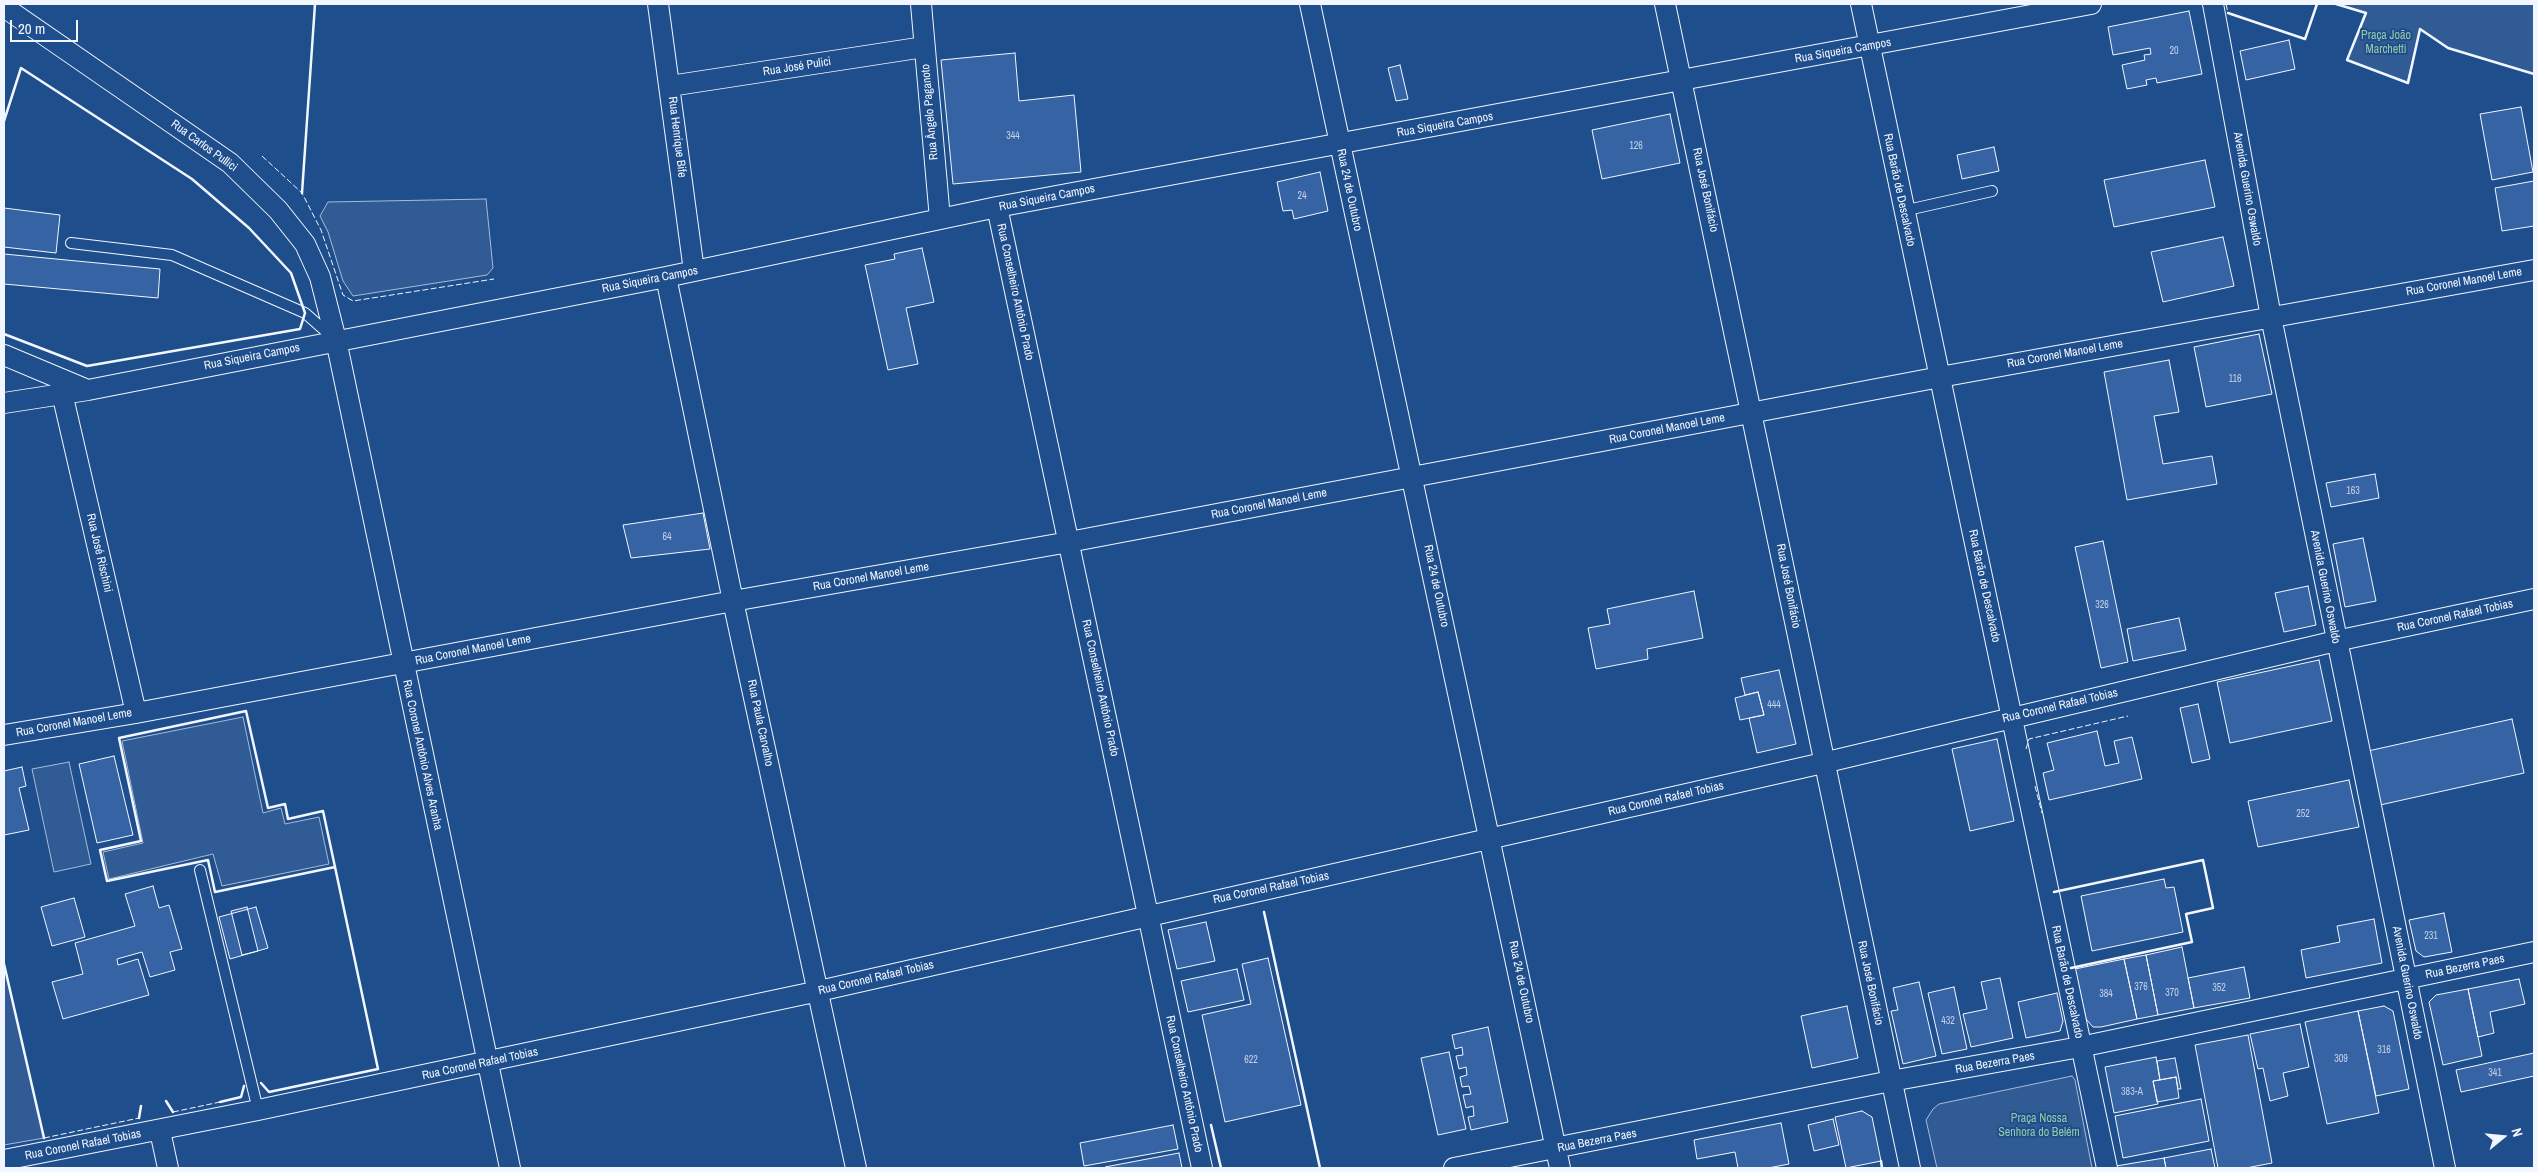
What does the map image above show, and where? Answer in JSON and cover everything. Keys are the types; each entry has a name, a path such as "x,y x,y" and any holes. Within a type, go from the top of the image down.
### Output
{"street":[{"name":"Rua Ângelo Paganoto","path":"922,4 924,47 940,219"},
{"name":"Rua 24 de Outubro","path":"1310,4 1491,839 1558,1159"},
{"name":"Rua José Bonifácio","path":"1665,4 1753,413 1823,763 1910,1168"},
{"name":"Rua Barão de Descalvado","path":"1861,4 1903,211 1940,377 2107,1168"},
{"name":"Rua Siqueira Campos","path":"4,403 88,390 666,277 997,208 2092,4"},
{"name":"Avenida Guerino Oswaldo","path":"2213,4 2271,317 2445,1168"},
{"name":"Rua Henrique Bife","path":"656,5 670,86 694,271"},
{"name":"Rua Carlos Pullici","path":"4,7 230,163 278,210 305,244 320,278 336,340"},
{"name":"Rua José Pulici","path":"670,86 924,47"},
{"name":"Rua Conselheiro Antônio Prado","path":"997,208 1202,1168"},
{"name":"Rua Coronel Manoel Leme","path":"4,736 403,664 733,601 1069,542 1940,377 2534,270"},
{"name":"Rua Paula Carvalho","path":"666,277 733,601 856,1168"},
{"name":"Rua Coronel Antônio Alves Aranha","path":"336,340 486,1063 510,1168"},
{"path":"4,355 88,390"},
{"name":"Rua José Rischini","path":"62,393 136,713"},
{"name":"Rua Coronel Rafael Tobias","path":"4,1160 486,1063 819,991 1823,763 2336,642 2534,599"},
{"name":"Rua Bezerra Paes","path":"1454,1168 1558,1159 1891,1081 2080,1047 2534,952"},
{"path":"160,1130 168,1168"}],"lane":[{"path":"1903,211 1992,191"},
{"path":"71,244 172,255 305,313 336,340"},
{"path":"200,870 258,1110"}],"green space":[{"name":"Praça João Marchetti","path":"2336,4 2534,4 2534,74 2448,48 2420,29 2407,83 2347,60 2365,13"},
{"path":"486,199 493,268 487,275 353,296 343,281 328,232 320,216 328,202"},
{"path":"243,717 263,813 281,808 285,824 319,817 329,864 222,886 213,854 109,879 103,852 143,843 122,741"},
{"path":"69,762 91,864 54,872 32,769"},
{"path":"4,964 44,1138 4,1145"},
{"name":"Praça Nossa Senhora do Belém","path":"2072,1076 2075,1080 2092,1168 1937,1168 1926,1120 1933,1109 1939,1104"}],"building":[{"path":"2189,11 2202,74 2157,83 2156,78 2146,80 2147,85 2127,89 2122,65 2145,60 2144,55 2151,54 2150,48 2113,55 2108,27"},
{"path":"2289,40 2295,69 2246,80 2240,51"},
{"path":"1015,53 1019,101 1074,95 1081,172 953,184 941,60"},
{"path":"1400,65 1408,99 1396,101 1388,68"},
{"path":"2521,107 2533,172 2492,180 2480,114"},
{"path":"1670,114 1680,163 1602,179 1592,130"},
{"path":"1994,147 1999,171 1962,179 1957,155"},
{"path":"2205,160 2215,207 2114,227 2104,180"},
{"path":"1320,172 1328,211 1294,219 1292,210 1283,211 1277,182"},
{"path":"2534,181 2534,226 2502,231 2495,188"},
{"path":"4,208 60,215 56,253 4,247"},
{"path":"2223,237 2234,286 2163,302 2151,252"},
{"path":"922,248 934,302 906,308 918,364 888,370 865,265 895,259 894,254"},
{"path":"4,254 160,269 158,298 4,284"},
{"path":"2259,334 2272,394 2206,407 2194,347"},
{"path":"2169,360 2179,412 2154,416 2163,464 2212,456 2217,484 2127,500 2104,372"},
{"path":"2375,474 2379,498 2331,507 2326,483"},
{"path":"703,513 710,549 631,558 623,525"},
{"path":"2363,538 2376,601 2345,607 2333,544"},
{"path":"2103,541 2128,662 2101,668 2075,547"},
{"path":"2308,586 2316,625 2284,632 2275,593"},
{"path":"1694,591 1703,638 1647,649 1648,659 1596,669 1588,628 1610,624 1607,609"},
{"path":"2179,618 2186,650 2133,661 2127,629"},
{"path":"2319,660 2332,721 2230,743 2217,682"},
{"path":"1779,670 1796,744 1757,753 1749,718 1764,715 1758,692 1745,695 1741,678"},
{"path":"1758,692 1764,715 1740,720 1735,698"},
{"path":"2198,704 2210,759 2192,763 2180,708"},
{"path":"2512,719 2524,773 2380,805 2368,751"},
{"path":"2097,731 2105,766 2119,763 2114,741 2132,737 2142,779 2049,800 2043,773 2054,770 2047,743"},
{"path":"1997,739 2014,821 1970,831 1952,749"},
{"path":"114,756 133,835 97,843 79,764"},
{"path":"22,767 26,786 19,788 29,830 4,835 4,771"},
{"path":"2349,780 2359,827 2258,847 2248,801"},
{"path":"2164,879 2166,888 2174,887 2183,932 2092,951 2081,896"},
{"path":"153,886 159,908 169,905 182,949 170,952 175,970 150,977 142,952 117,959 118,965 138,959 149,995 63,1019 52,982 83,974 75,943 135,926 125,894"},
{"path":"74,898 85,937 52,946 41,907"},
{"path":"247,907 258,951 242,955 231,911"},
{"path":"256,907 268,948 230,959 219,917"},
{"path":"2444,913 2452,952 2424,957 2416,951 2409,920"},
{"path":"2374,919 2382,963 2306,978 2301,950 2340,942 2337,926"},
{"path":"1206,922 1215,961 1177,969 1168,930"},
{"path":"2182,947 2194,1008 2158,1015 2146,955"},
{"path":"2146,955 2158,1015 2137,1019 2124,959"},
{"path":"1268,958 1301,1105 1225,1122 1202,1015 1251,1004 1242,964"},
{"path":"2124,959 2137,1019 2093,1027 2086,1019 2075,969"},
{"path":"2244,967 2250,998 2194,1008 2188,978"},
{"path":"1237,969 1244,1000 1188,1012 1181,981"},
{"path":"2000,978 2013,1038 1971,1047 1963,1014 1987,1009 1981,982"},
{"path":"2519,979 2525,1004 2490,1012 2494,1033 2478,1037 2468,989"},
{"path":"1919,982 1936,1056 1903,1064 1891,1011 1898,1010 1893,988"},
{"path":"1954,987 1967,1049 1942,1054 1928,993"},
{"path":"2468,989 2482,1056 2443,1065 2429,1002 2436,995"},
{"path":"2057,993 2063,1021 2060,1031 2026,1038 2018,1002"},
{"path":"1847,1006 1858,1058 1812,1068 1801,1016"},
{"path":"2384,1006 2393,1011 2409,1089 2376,1096 2358,1011"},
{"path":"2358,1011 2379,1113 2327,1124 2305,1022"},
{"path":"2300,1024 2309,1067 2283,1073 2288,1096 2270,1101 2263,1068 2258,1069 2250,1034"},
{"path":"1488,1027 1508,1122 1471,1130 1468,1117 1474,1116 1473,1106 1466,1108 1463,1095 1471,1094 1469,1086 1462,1087 1460,1077 1467,1075 1466,1067 1459,1069 1456,1056 1463,1055 1462,1047 1455,1049 1452,1035"},
{"path":"2248,1035 2272,1163 2246,1168 2218,1168 2195,1045"},
{"path":"1449,1052 1466,1129 1438,1135 1421,1058"},
{"path":"2534,1053 2534,1076 2461,1092 2456,1070"},
{"path":"2156,1057 2160,1080 2153,1081 2158,1104 2114,1113 2105,1067"},
{"path":"2175,1058 2181,1089 2178,1089 2176,1077 2160,1080 2157,1061"},
{"path":"2176,1077 2179,1098 2157,1102 2153,1081"},
{"path":"2201,1099 2209,1141 2123,1158 2115,1116"},
{"path":"1862,1111 1872,1117 1881,1161 1846,1168 1835,1117"},
{"path":"1833,1119 1839,1145 1814,1151 1808,1125"},
{"path":"1781,1123 1789,1164 1768,1168 1738,1168 1735,1152 1697,1159 1694,1140"},
{"path":"1173,1125 1178,1149 1084,1166 1080,1143"},
{"path":"2211,1149 2215,1168 2166,1168 2164,1158"},
{"path":"1179,1153 1182,1168 1105,1168 1105,1167"},
{"path":"2164,1158 2166,1168 2117,1168 2116,1166"}],"fence":[{"path":"2226,4 2228,13"},
{"path":"262,156 302,193 321,230 343,295 353,301 494,279"},
{"path":"2026,749 2029,739 2128,716"},
{"path":"2035,786 2042,813"},
{"path":"173,1112 220,1102"},
{"path":"44,1138 139,1118"}],"wall":[{"path":"302,193 315,4"},
{"path":"2228,13 2305,39 2317,4"},
{"path":"2336,4 2366,13 2347,60 2408,83 2420,29 2448,48 2534,74"},
{"path":"4,121 21,68 192,179 249,228 291,273 305,313 300,329 87,366 4,334"},
{"path":"261,1083 269,1092 378,1069 335,867 215,892 208,860 107,881 100,850 141,841 119,738 246,711 268,808 285,804 288,819 323,811 335,867"},
{"path":"2054,892 2203,860 2213,908 2186,914 2192,942 2071,968"},
{"path":"1264,912 1320,1168"},
{"path":"4,964 44,1138"},
{"path":"220,1102 241,1097 244,1086"},
{"path":"166,1101 173,1112"},
{"path":"139,1118 141,1106"},
{"path":"1211,1125 1221,1168"},
{"path":"1881,1161 1882,1168"}]}
